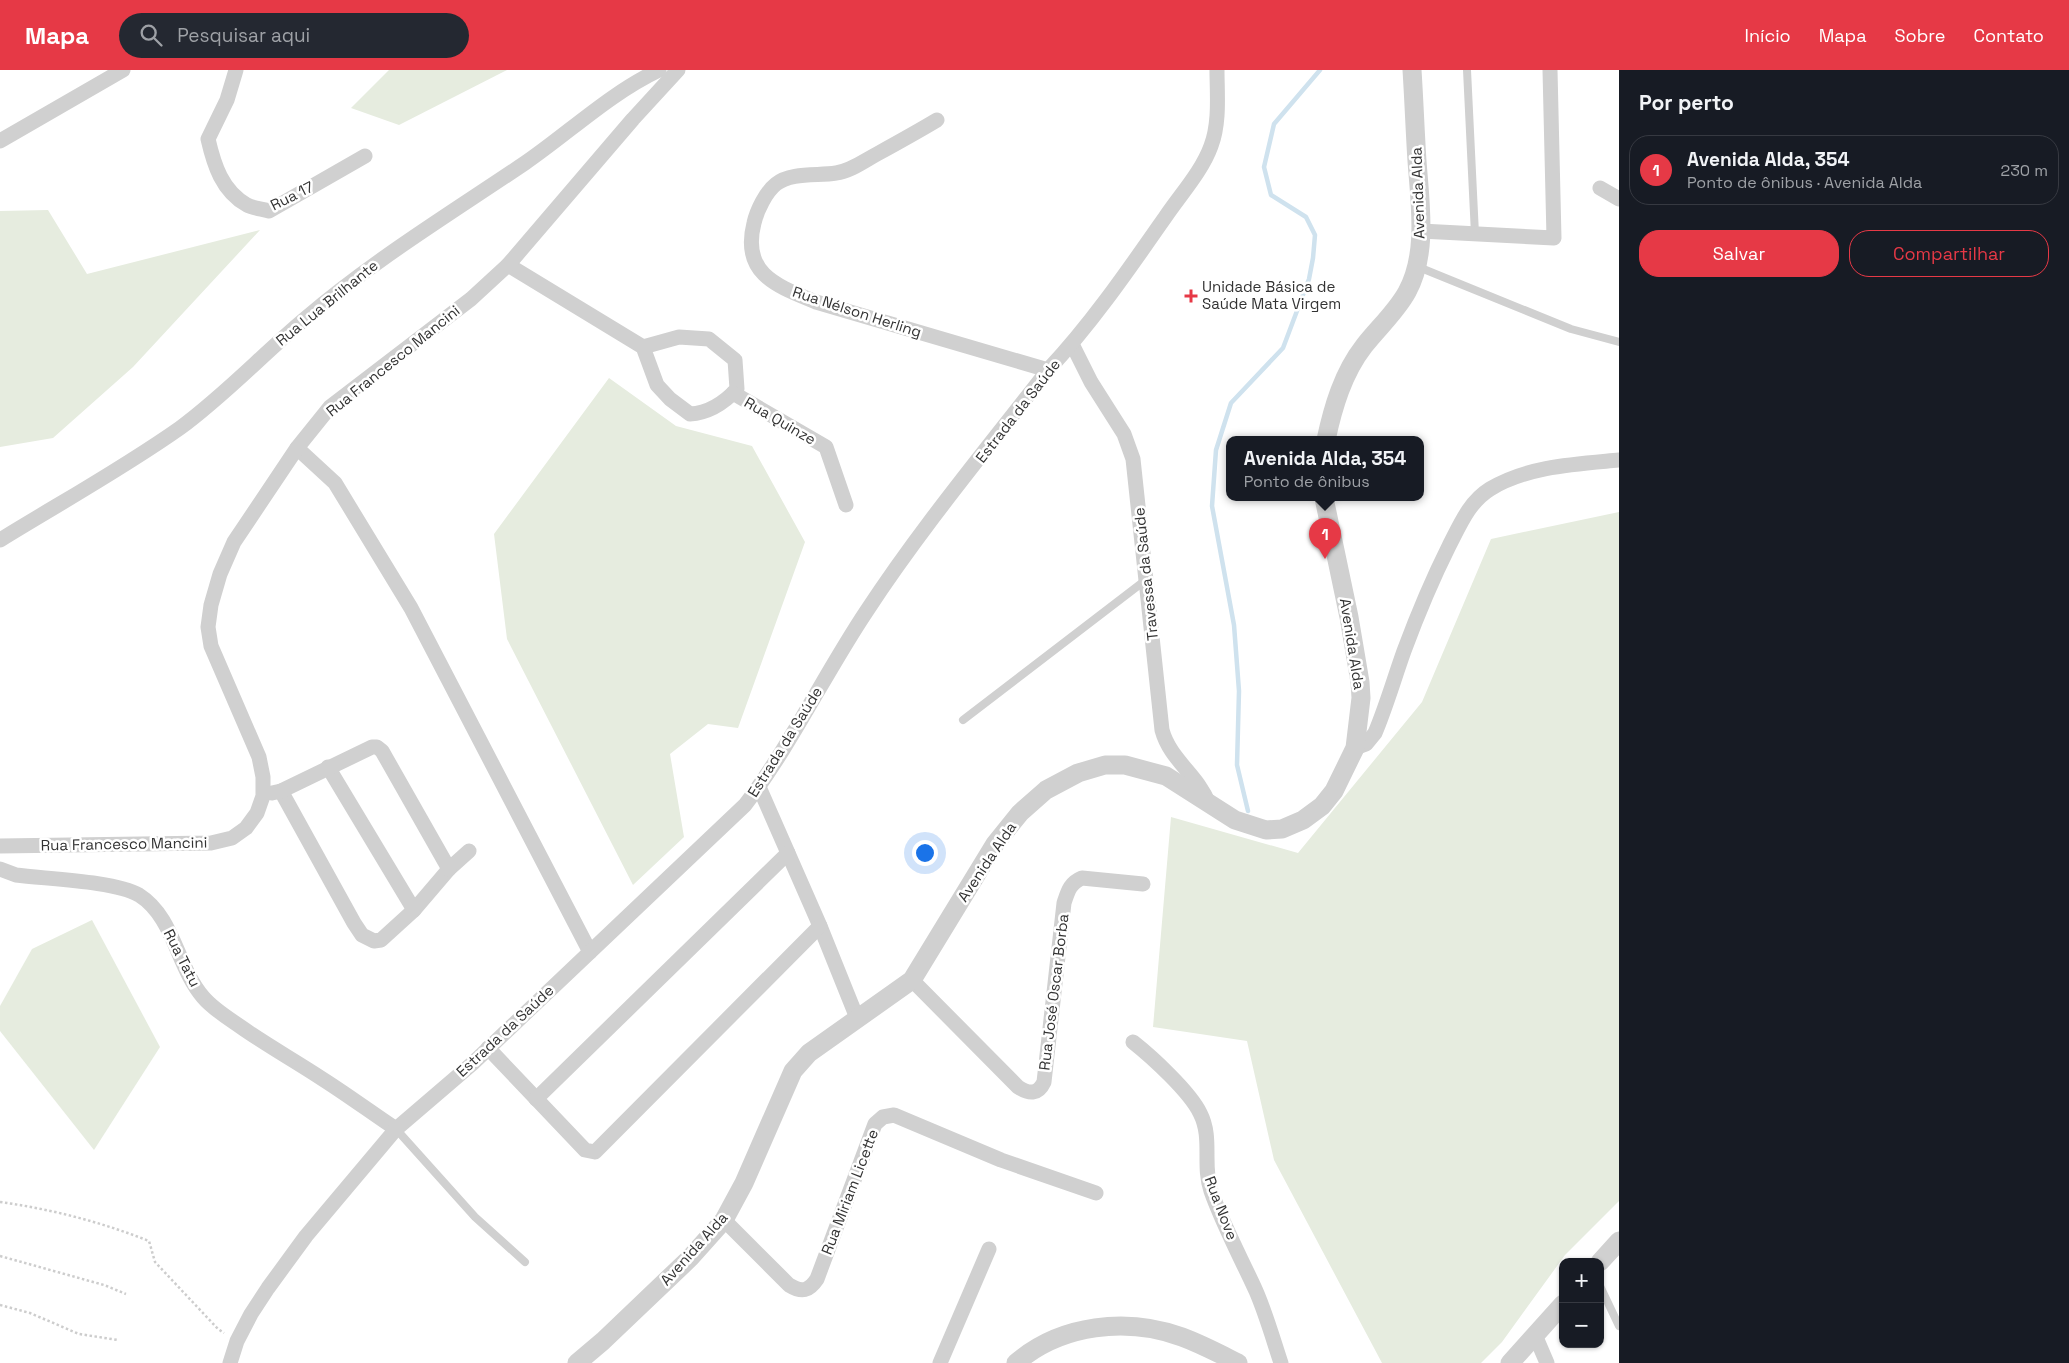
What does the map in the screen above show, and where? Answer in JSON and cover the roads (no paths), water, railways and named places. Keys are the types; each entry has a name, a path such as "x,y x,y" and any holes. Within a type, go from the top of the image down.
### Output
{"street":[{"path":"0,140 97,77 123,70"},
{"name":"Rua 17","path":"236,70 227,100 208,139 215,169 228,189 247,205 269,211 366,156"},
{"name":"Rua Lua Brilhante","path":"0,540 148,450 181,426 306,318 364,271 444,215 527,161 614,95 659,70"},
{"name":"Rua Francesco Mancini","path":"0,846 211,843 232,838 246,828 257,813 263,796 263,776 259,757 211,646 208,628 211,605 220,574 234,542 297,448 330,407 471,299 508,265 633,119 678,70"},
{"name":"Estrada da Saúde","path":"230,1363 237,1341 251,1314 306,1236 396,1129 488,1048 590,952 739,811 759,787 851,634 897,565 1048,370 1072,344 1134,262 1201,165 1212,146 1216,125 1217,70"},
{"name":"Avenida Alda","path":"1327,436 1341,384 1362,348 1407,292 1416,266 1421,231 1412,70"},
{"path":"1421,231 1554,238 1550,70"},
{"name":"Rua Nélson Herling","path":"938,120 855,166 838,173 789,178 777,183 769,192 755,216 751,235 751,254 761,272 782,288 816,302 1048,370"},
{"path":"1600,188 1619,199"},
{"path":"508,265 643,347"},
{"name":"Rua Quinze","path":"679,338 709,339 735,360 738,389 704,413 690,414 670,399 657,385 643,347 679,338"},
{"name":"Travessa da Saúde","path":"1072,344 1091,382 1124,434 1133,459 1162,730 1166,743 1204,792 1209,804"},
{"name":"Rua Quinze","path":"733,393 826,447 846,505"},
{"path":"297,448 334,483 411,608 590,952"},
{"path":"1355,748 1366,744 1375,734 1405,650 1438,567 1463,519 1480,496 1508,480 1528,474 1552,468 1619,460"},
{"name":"Avenida Alda","path":"577,1363 603,1341 690,1258 724,1220 744,1183 793,1071 809,1053 912,980 994,844 1020,813 1046,790 1078,773 1105,765 1125,765 1166,776 1235,820 1248,826 1266,830 1282,829 1303,820 1322,806 1334,791 1355,748 1359,720 1360,682 1325,501"},
{"path":"263,796 281,791 372,747 378,747 450,869"},
{"path":"328,767 414,910"},
{"path":"759,787 820,926 857,1018"},
{"path":"281,791 362,934 374,941 380,940 414,910 450,869 469,851"},
{"path":"536,1098 788,853"},
{"name":"Rua Tatu","path":"0,869 16,875 121,887 139,895 160,916 191,980 203,997 225,1016 396,1129"},
{"name":"Rua José Oscar Borba","path":"912,980 1018,1087 1026,1092 1034,1093 1040,1090 1044,1082 1064,903 1069,888 1075,881 1082,878 1143,884"},
{"path":"488,1048 585,1150 595,1152 820,926"},
{"name":"Rua Nove","path":"1133,1042 1148,1053 1176,1083 1200,1113 1207,1131 1206,1168 1211,1191 1257,1294 1281,1363"},
{"name":"Rua Miriam Licette","path":"724,1220 789,1285 797,1290 805,1291 812,1287 817,1279 875,1124 883,1117 894,1115 1001,1160 1096,1193"},
{"path":"1604,1258 1619,1241"},
{"path":"940,1363 989,1249"},
{"path":"1510,1363 1559,1308"},
{"path":"1016,1363 1048,1340 1074,1332 1122,1325 1182,1337 1238,1363"},
{"path":"1534,1335 1547,1363"}],"lane":[{"path":"1467,70 1475,234"},
{"path":"1416,266 1571,329 1619,342"},
{"path":"964,720 1147,579"},
{"path":"396,1129 475,1217 525,1262"},
{"path":"1604,1294 1619,1326"}],"waterway":[{"path":"1248,811 1237,765 1239,691 1234,625 1212,506 1216,450 1231,403 1283,348 1309,279 1315,235 1306,217 1271,195 1264,167 1274,124 1320,70"}],"place":[{"name":"Unidade Básica de Saúde Mata Virgem","path":"1191,296"},
{"name":"Avenida Alda, 354","path":"1325,559"}]}
